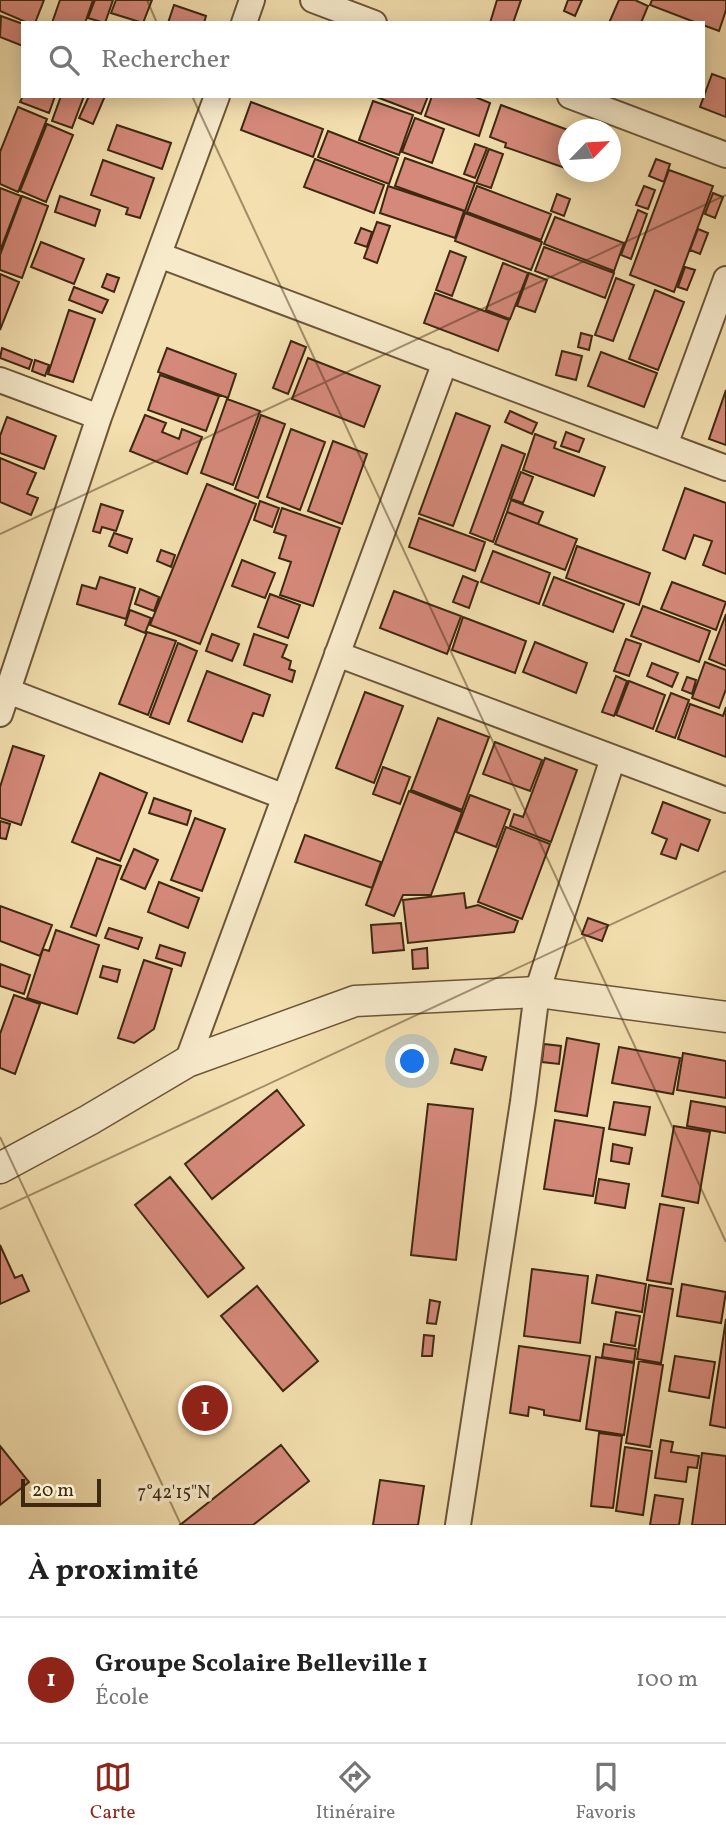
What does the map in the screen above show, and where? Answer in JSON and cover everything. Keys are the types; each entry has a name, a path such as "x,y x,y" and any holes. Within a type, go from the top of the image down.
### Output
{"street":[{"path":"245,21 252,0"},
{"path":"313,0 369,21"},
{"path":"216,98 99,417 4,703 285,797"},
{"path":"575,98 726,155"},
{"path":"159,255 726,468"},
{"path":"665,445 726,279"},
{"path":"187,1062 445,362"},
{"path":"0,380 99,417"},
{"path":"337,654 726,800"},
{"path":"458,1525 523,1102 537,992 613,758"},
{"path":"0,1168 89,1120 187,1062 355,1001 537,992 726,1017"}],"building":[{"path":"0,0 44,0 36,21 23,21 0,11"},
{"path":"60,0 93,0 86,21 53,21"},
{"path":"95,0 113,0 106,21 88,18"},
{"path":"116,0 152,0 144,21 111,13"},
{"path":"497,0 521,0 514,21 491,21"},
{"path":"568,0 582,0 575,16 564,11"},
{"path":"619,0 635,0 648,6 642,21 610,21"},
{"path":"652,0 726,0 726,10 719,31 705,26 705,21 692,21 650,5"},
{"path":"174,5 206,16 205,21 169,21"},
{"path":"1,16 21,23 21,45 0,37"},
{"path":"712,74 726,79 726,117 700,107"},
{"path":"22,98 54,98 49,113 20,102"},
{"path":"60,98 83,98 72,128 52,121"},
{"path":"88,98 104,98 93,124 79,118"},
{"path":"379,98 427,98 421,114"},
{"path":"431,98 478,98 490,103 479,136 425,116"},
{"path":"373,101 413,115 399,155 359,140"},
{"path":"251,102 323,129 313,157 241,130"},
{"path":"501,105 558,126 558,166 505,147 506,143 490,137"},
{"path":"18,107 47,119 18,192 0,184 0,152"},
{"path":"415,118 444,129 432,163 402,152"},
{"path":"47,124 73,135 46,202 20,191"},
{"path":"117,125 171,143 162,169 108,150"},
{"path":"328,131 398,158 389,184 318,157"},
{"path":"475,144 487,148 475,178 464,174"},
{"path":"489,149 503,154 491,188 476,183"},
{"path":"405,158 475,183 465,211 395,186"},
{"path":"315,159 384,185 374,213 304,187"},
{"path":"656,159 670,164 664,182 649,176"},
{"path":"103,160 154,178 140,218 126,214 128,208 91,195"},
{"path":"669,170 713,186 674,292 630,275"},
{"path":"388,186 464,211 455,238 380,213"},
{"path":"477,186 551,214 541,240 467,212"},
{"path":"644,186 655,190 648,209 636,205"},
{"path":"0,188 21,196 0,251"},
{"path":"713,193 723,197 715,218 705,214"},
{"path":"557,194 570,199 564,216 551,211"},
{"path":"22,196 48,206 22,278 0,270 0,255"},
{"path":"60,196 100,210 95,226 55,212"},
{"path":"638,210 647,214 631,259 621,255"},
{"path":"465,213 542,242 531,270 455,241"},
{"path":"555,217 624,243 614,271 544,244"},
{"path":"377,222 390,226 377,263 364,258"},
{"path":"361,228 372,232 367,247 355,243"},
{"path":"698,229 708,233 700,254 690,250"},
{"path":"41,242 84,259 74,284 31,267"},
{"path":"544,247 614,273 605,298 535,271"},
{"path":"450,251 466,257 452,296 436,290"},
{"path":"503,263 528,273 510,319 486,310"},
{"path":"685,267 695,270 687,290 678,287"},
{"path":"529,273 547,280 535,312 517,306"},
{"path":"0,274 19,282 0,330"},
{"path":"107,274 119,278 114,292 102,287"},
{"path":"616,278 634,285 613,341 595,335"},
{"path":"74,287 108,300 102,313 69,300"},
{"path":"655,290 684,302 658,370 629,359"},
{"path":"435,293 509,320 498,351 424,323"},
{"path":"69,310 95,319 73,382 48,374"},
{"path":"581,333 592,336 589,350 578,347"},
{"path":"291,341 306,347 288,394 273,388"},
{"path":"2,348 32,360 29,369 0,358"},
{"path":"167,348 236,374 228,398 158,372"},
{"path":"562,351 582,356 576,380 556,375"},
{"path":"601,352 657,373 644,407 588,386"},
{"path":"308,358 380,386 364,427 292,399"},
{"path":"35,360 49,365 45,376 32,371"},
{"path":"160,375 219,396 206,431 148,410"},
{"path":"726,390 726,445 709,439"},
{"path":"227,399 260,411 233,485 201,473"},
{"path":"510,411 537,423 532,434 505,422"},
{"path":"456,413 490,426 453,526 419,514"},
{"path":"145,415 166,423 162,432 179,439 182,429 202,437 187,474 130,451"},
{"path":"261,415 285,424 258,498 235,489"},
{"path":"7,417 56,436 44,469 0,453 0,436"},
{"path":"291,429 325,442 300,510 267,497"},
{"path":"566,432 584,439 579,452 561,446"},
{"path":"535,434 556,442 554,448 605,467 594,496 523,470"},
{"path":"333,441 367,454 342,524 308,511"},
{"path":"502,445 525,454 493,542 470,533"},
{"path":"0,458 36,473 27,494 38,498 31,515 0,502"},
{"path":"521,472 533,477 523,503 511,499"},
{"path":"207,484 256,504 200,644 150,625"},
{"path":"685,488 726,503 726,574 703,565 712,541 694,535 685,559 663,550"},
{"path":"511,500 543,512 538,524 507,512"},
{"path":"260,501 279,508 272,527 254,520"},
{"path":"101,504 123,511 116,531 102,527 100,533 93,531"},
{"path":"282,508 340,528 313,606 280,595 291,562 279,558 286,536 274,532"},
{"path":"507,512 577,539 565,570 495,544"},
{"path":"419,518 485,542 475,571 409,547"},
{"path":"114,533 132,539 127,553 109,546"},
{"path":"577,546 650,573 639,605 566,578"},
{"path":"161,550 175,555 171,567 157,561"},
{"path":"493,551 550,573 539,604 481,582"},
{"path":"242,560 275,573 265,598 232,586"},
{"path":"463,576 478,582 469,608 453,602"},
{"path":"100,577 135,588 126,619 77,604 82,585 96,589"},
{"path":"554,577 624,604 613,632 543,605"},
{"path":"672,582 726,602 716,630 661,609"},
{"path":"140,589 159,597 154,611 135,604"},
{"path":"394,591 461,616 447,654 380,628"},
{"path":"270,594 300,605 288,638 258,627"},
{"path":"643,606 710,631 699,662 631,636"},
{"path":"130,610 151,618 145,633 125,625"},
{"path":"726,614 726,666 709,659"},
{"path":"463,617 526,641 515,673 452,650"},
{"path":"147,632 176,641 148,715 119,704"},
{"path":"212,634 239,644 232,661 206,651"},
{"path":"254,634 287,645 282,657 291,661 289,669 295,671 292,682 244,665"},
{"path":"626,639 641,644 629,676 614,671"},
{"path":"535,642 587,663 576,693 523,672"},
{"path":"178,643 197,651 169,724 150,717"},
{"path":"705,662 726,670 726,689 719,708 692,698"},
{"path":"652,663 678,673 672,687 647,676"},
{"path":"207,671 270,695 263,716 253,713 242,742 188,721"},
{"path":"616,676 627,681 614,716 602,712"},
{"path":"687,677 696,680 692,694 682,690"},
{"path":"629,681 665,695 653,729 616,715"},
{"path":"365,692 403,706 374,783 336,768"},
{"path":"671,693 689,700 675,738 656,731"},
{"path":"690,704 723,716 726,707 726,757 678,739"},
{"path":"438,718 489,737 462,810 411,790"},
{"path":"495,742 542,760 530,791 483,774"},
{"path":"13,746 44,756 21,825 0,818 0,787"},
{"path":"545,758 577,770 551,842 510,826 514,814 523,817"},
{"path":"383,767 410,777 400,804 373,794"},
{"path":"100,773 147,793 120,861 72,842"},
{"path":"409,791 462,812 431,895 403,895 394,916 366,905"},
{"path":"470,795 510,810 496,847 456,832"},
{"path":"154,798 191,811 187,825 149,813"},
{"path":"663,802 710,820 698,851 681,844 676,859 661,854 667,839 652,833"},
{"path":"195,818 225,829 202,891 171,880"},
{"path":"0,821 10,824 6,839 0,838"},
{"path":"506,827 550,844 522,919 478,902"},
{"path":"305,835 381,862 372,888 295,862"},
{"path":"134,849 158,860 145,889 121,879"},
{"path":"97,858 121,866 96,936 71,927"},
{"path":"159,882 199,898 188,928 148,912"},
{"path":"464,893 466,908 478,905 518,921 514,932 408,943 403,900"},
{"path":"0,906 52,925 40,956 0,941"},
{"path":"588,918 608,925 602,941 582,934"},
{"path":"401,923 404,950 373,953 371,925"},
{"path":"109,928 142,938 138,949 105,938"},
{"path":"56,930 99,945 77,1014 27,998 43,949 49,951"},
{"path":"160,945 185,953 181,966 156,958"},
{"path":"427,948 428,968 413,969 412,950"},
{"path":"144,960 172,969 154,1029 134,1043 118,1038"},
{"path":"0,964 30,975 24,994 0,986"},
{"path":"103,966 120,970 117,982 100,977"},
{"path":"14,995 40,1004 15,1074 0,1068 0,1034"},
{"path":"567,1038 599,1044 587,1116 555,1111"},
{"path":"544,1044 561,1046 559,1064 542,1062"},
{"path":"619,1047 680,1058 673,1094 612,1083"},
{"path":"455,1049 486,1057 482,1070 451,1063"},
{"path":"683,1053 726,1061 726,1098 677,1090"},
{"path":"277,1090 304,1125 212,1199 185,1164"},
{"path":"691,1101 726,1107 726,1133 687,1126"},
{"path":"614,1102 650,1107 645,1135 609,1129"},
{"path":"428,1104 473,1109 456,1260 411,1255"},
{"path":"555,1120 604,1128 593,1196 544,1189"},
{"path":"674,1126 710,1132 698,1203 662,1196"},
{"path":"613,1144 632,1148 629,1164 611,1161"},
{"path":"170,1177 244,1268 208,1297 135,1205"},
{"path":"599,1179 629,1184 625,1208 595,1203"},
{"path":"660,1204 684,1208 671,1284 647,1280"},
{"path":"0,1245 15,1278 22,1275 29,1291 0,1304"},
{"path":"532,1269 588,1276 580,1343 524,1336"},
{"path":"597,1275 646,1284 642,1312 592,1303"},
{"path":"682,1284 726,1292 721,1323 677,1316"},
{"path":"649,1285 673,1289 661,1363 637,1359"},
{"path":"257,1286 318,1361 283,1391 221,1316"},
{"path":"430,1300 440,1302 436,1324 427,1323"},
{"path":"616,1312 640,1316 635,1346 611,1342"},
{"path":"726,1319 726,1428 710,1425"},
{"path":"424,1335 434,1336 432,1356 422,1356"},
{"path":"604,1344 636,1349 634,1362 602,1357"},
{"path":"519,1346 590,1356 580,1421 544,1415 544,1410 529,1407 528,1416 510,1413"},
{"path":"675,1356 715,1362 709,1398 669,1391"},
{"path":"596,1357 634,1363 624,1435 586,1429"},
{"path":"639,1361 663,1365 650,1447 626,1443"},
{"path":"599,1433 622,1436 613,1508 591,1506"},
{"path":"661,1440 673,1442 671,1452 699,1456 697,1468 688,1467 686,1482 655,1478"},
{"path":"281,1445 309,1481 253,1525 180,1525"},
{"path":"0,1446 29,1482 0,1505"},
{"path":"625,1447 652,1451 643,1515 616,1511"},
{"path":"702,1453 726,1456 726,1525 692,1525"},
{"path":"380,1480 424,1486 418,1525 373,1525"},
{"path":"655,1495 683,1499 679,1525 650,1525"}],"place":[{"name":"Groupe Scolaire Belleville 1","path":"205,1408"}]}
